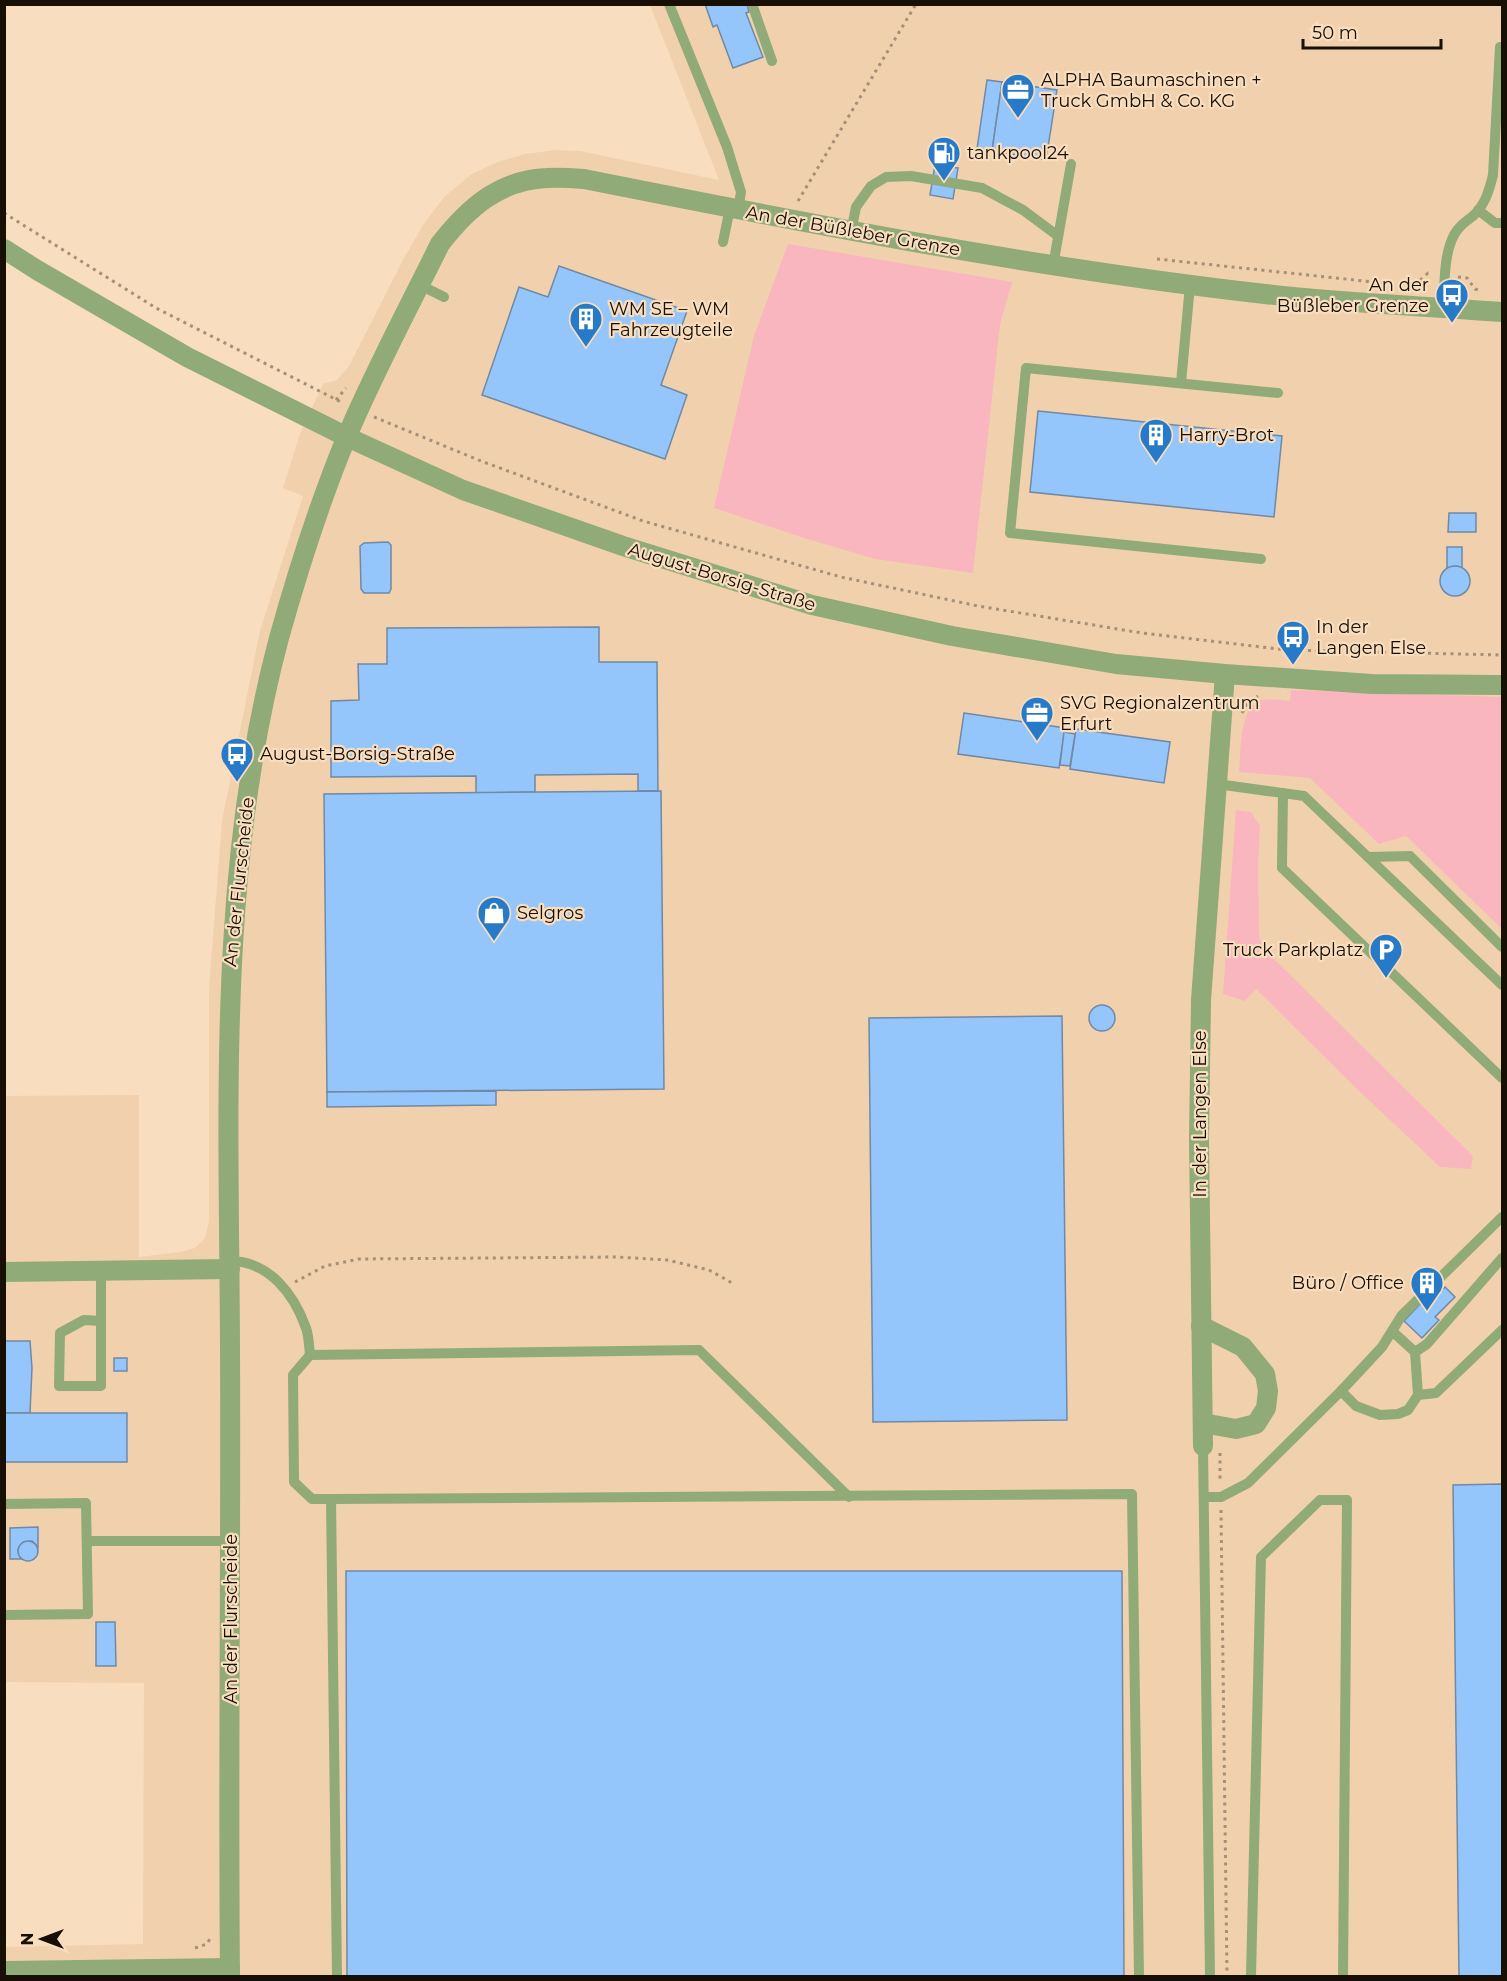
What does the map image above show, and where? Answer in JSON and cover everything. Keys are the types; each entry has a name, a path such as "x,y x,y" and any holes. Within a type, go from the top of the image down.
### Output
{"street":[{"name":"An der Büßleber Grenze","path":"347,437 440,243 470,209 495,193 515,184 547,178 584,179 851,232 1053,266 1267,294 1503,312"},
{"name":"August-Borsig-Straße","path":"4,249 187,357 347,437 474,494 623,546 812,605 952,636 1116,664 1372,684 1503,686"},
{"name":"An der Flurscheide","path":"4,1971 230,1972 229,1001 237,868 260,723 279,639 315,520 347,437"},
{"name":"In der Langen Else","path":"1203,1446 1211,1425 1201,1326 1199,1140 1201,1000 1225,674"},
{"path":"4,1272 230,1265"},
{"path":"1201,1326 1243,1347 1265,1374 1268,1391 1266,1408 1256,1424 1236,1429 1211,1425"}],"lane":[{"path":"669,4 727,147 741,192 723,242"},
{"path":"752,4 772,61"},
{"path":"1443,309 1448,256 1453,237 1461,224 1478,210 1489,194 1493,175 1494,144 1500,118 1500,47 1503,47"},
{"path":"1053,266 1071,164"},
{"path":"851,232 856,207 871,186 886,177 911,176 982,188 1023,210 1059,236"},
{"path":"1478,210 1495,223 1503,223"},
{"path":"420,285 444,297"},
{"path":"1181,383 1190,285"},
{"path":"1261,559 1010,533 1026,368 1278,393"},
{"path":"1217,784 1304,796 1503,985"},
{"path":"1283,793 1282,868 1503,1078"},
{"path":"1368,857 1410,856 1503,947"},
{"path":"1204,1497 1221,1497 1248,1483 1382,1347 1402,1315 1503,1217"},
{"path":"1415,1352 1427,1344 1503,1258"},
{"path":"230,1265 237,1261 256,1267 272,1276 286,1288 306,1329 310,1356"},
{"path":"101,1270 101,1321 101,1386 59,1386 60,1332 84,1320 101,1321"},
{"path":"1418,1395 1436,1393 1503,1330"},
{"path":"1341,1391 1356,1406 1380,1415 1398,1414 1408,1410 1418,1395 1415,1352 1392,1331"},
{"path":"849,1497 699,1350 310,1356 292,1375 294,1482 312,1499 849,1497 1132,1494 1139,1977"},
{"path":"1203,1446 1210,1977"},
{"path":"330,1499 337,1977"},
{"path":"1251,1977 1261,1557 1320,1500 1347,1500 1343,1977"},
{"path":"4,1504 86,1503 88,1614 4,1615"},
{"path":"87,1540 231,1541"}],"path":[{"path":"792,221 797,202 916,4"},
{"path":"4,213 156,308 273,369 386,422 481,461 643,521 841,577 978,606 1130,631 1287,650 1503,655"},
{"path":"380,412 386,422"},
{"path":"1285,679 1287,650"},
{"path":"1241,715 1247,704 1257,696 1264,696"},
{"path":"286,1288 325,1266 350,1261 394,1258 617,1257 667,1260 709,1270 734,1284"},
{"path":"1211,1425 1221,1497 1227,1977"},
{"path":"187,1948 198,1948 207,1944 211,1936"}],"shaded area":[{"path":"650,5 1502,5 1502,1976 5,1976 4,1947 143,1944 144,1683 5,1682 5,1096 139,1095 139,1257 195,1248 205,1238 209,1221 209,988 222,821 260,631 303,496 283,488 300,434 323,384 337,380 349,366 423,225 445,196 472,174 498,162 525,154 556,150 580,151 719,180"},
{"path":"788,244 1012,282 1000,324 973,573 875,559 714,508 754,336"},
{"path":"1291,690 1502,697 1502,929 1406,836 1379,844 1310,778 1239,772 1241,742 1249,711 1254,704 1262,700 1290,701"},
{"path":"1236,810 1251,812 1260,826 1259,936 1263,948 1473,1156 1471,1169 1440,1167 1256,989 1245,1001 1223,994"}],"building":[{"path":"705,4 747,4 749,12 746,13 763,57 733,68 717,25 713,27"},
{"path":"987,80 1002,82 992,151 977,149"},
{"path":"1002,82 1057,90 1046,160 992,151"},
{"path":"935,165 958,168 953,199 930,195"},
{"name":"WM SE – WM Fahrzeugteile","path":"559,266 687,311 661,385 687,395 665,459 482,395 519,287 548,297"},
{"name":"Harry-Brot","path":"1038,411 1282,436 1274,517 1030,492"},
{"path":"1449,513 1476,513 1476,532 1448,532"},
{"path":"388,542 391,545 391,589 389,593 364,593 361,589 360,546 364,543"},
{"path":"1447,547 1462,547 1462,568 1456,566 1447,568"},
{"path":"1455,566 1466,570 1470,581 1466,592 1455,596 1444,592 1440,581 1444,570"},
{"path":"599,627 599,662 657,662 658,791 638,791 638,774 535,775 535,792 476,793 476,776 331,777 331,701 359,700 358,664 387,664 387,628"},
{"path":"964,713 1065,728 1059,768 958,754"},
{"path":"1076,729 1170,742 1164,783 1070,769"},
{"path":"1064,732 1075,734 1070,766 1060,765"},
{"path":"661,791 664,1089 327,1092 324,794"},
{"path":"1102,1005 1111,1009 1115,1018 1111,1027 1102,1031 1093,1027 1089,1018 1093,1009"},
{"path":"1062,1016 1067,1420 873,1422 869,1018"},
{"path":"496,1091 496,1105 327,1107 327,1092"},
{"name":"Büro / Office","path":"1445,1287 1455,1297 1435,1317 1439,1320 1422,1338 1404,1321 1422,1302 1426,1306"},
{"path":"4,1341 30,1341 32,1368 30,1413 4,1413"},
{"path":"114,1358 127,1358 127,1371 114,1371"},
{"path":"4,1413 127,1413 127,1462 4,1462"},
{"path":"1502,1484 1502,1976 1459,1976 1453,1485"},
{"path":"38,1527 38,1547 32,1541 24,1542 18,1550 21,1559 10,1559 10,1528"},
{"path":"24,1541 32,1541 38,1547 38,1555 32,1561 24,1561 18,1555 18,1547"},
{"path":"346,1571 1122,1571 1124,1976 347,1976"},
{"path":"96,1622 115,1622 116,1666 96,1666"}],"place":[{"name":"ALPHA Baumaschinen + Truck GmbH & Co. KG","path":"1018,119"},
{"name":"tankpool24","path":"944,182"},
{"name":"An der Büßleber Grenze","path":"1452,324"},
{"name":"WM SE – WM Fahrzeugteile","path":"586,348"},
{"name":"Harry-Brot","path":"1156,464"},
{"name":"In der Langen Else","path":"1293,666"},
{"name":"SVG Regionalzentrum Erfurt","path":"1037,742"},
{"name":"August-Borsig-Straße","path":"237,783"},
{"name":"Selgros","path":"494,942"},
{"name":"Truck Parkplatz","path":"1386,979"},
{"name":"Büro / Office","path":"1427,1312"}]}
